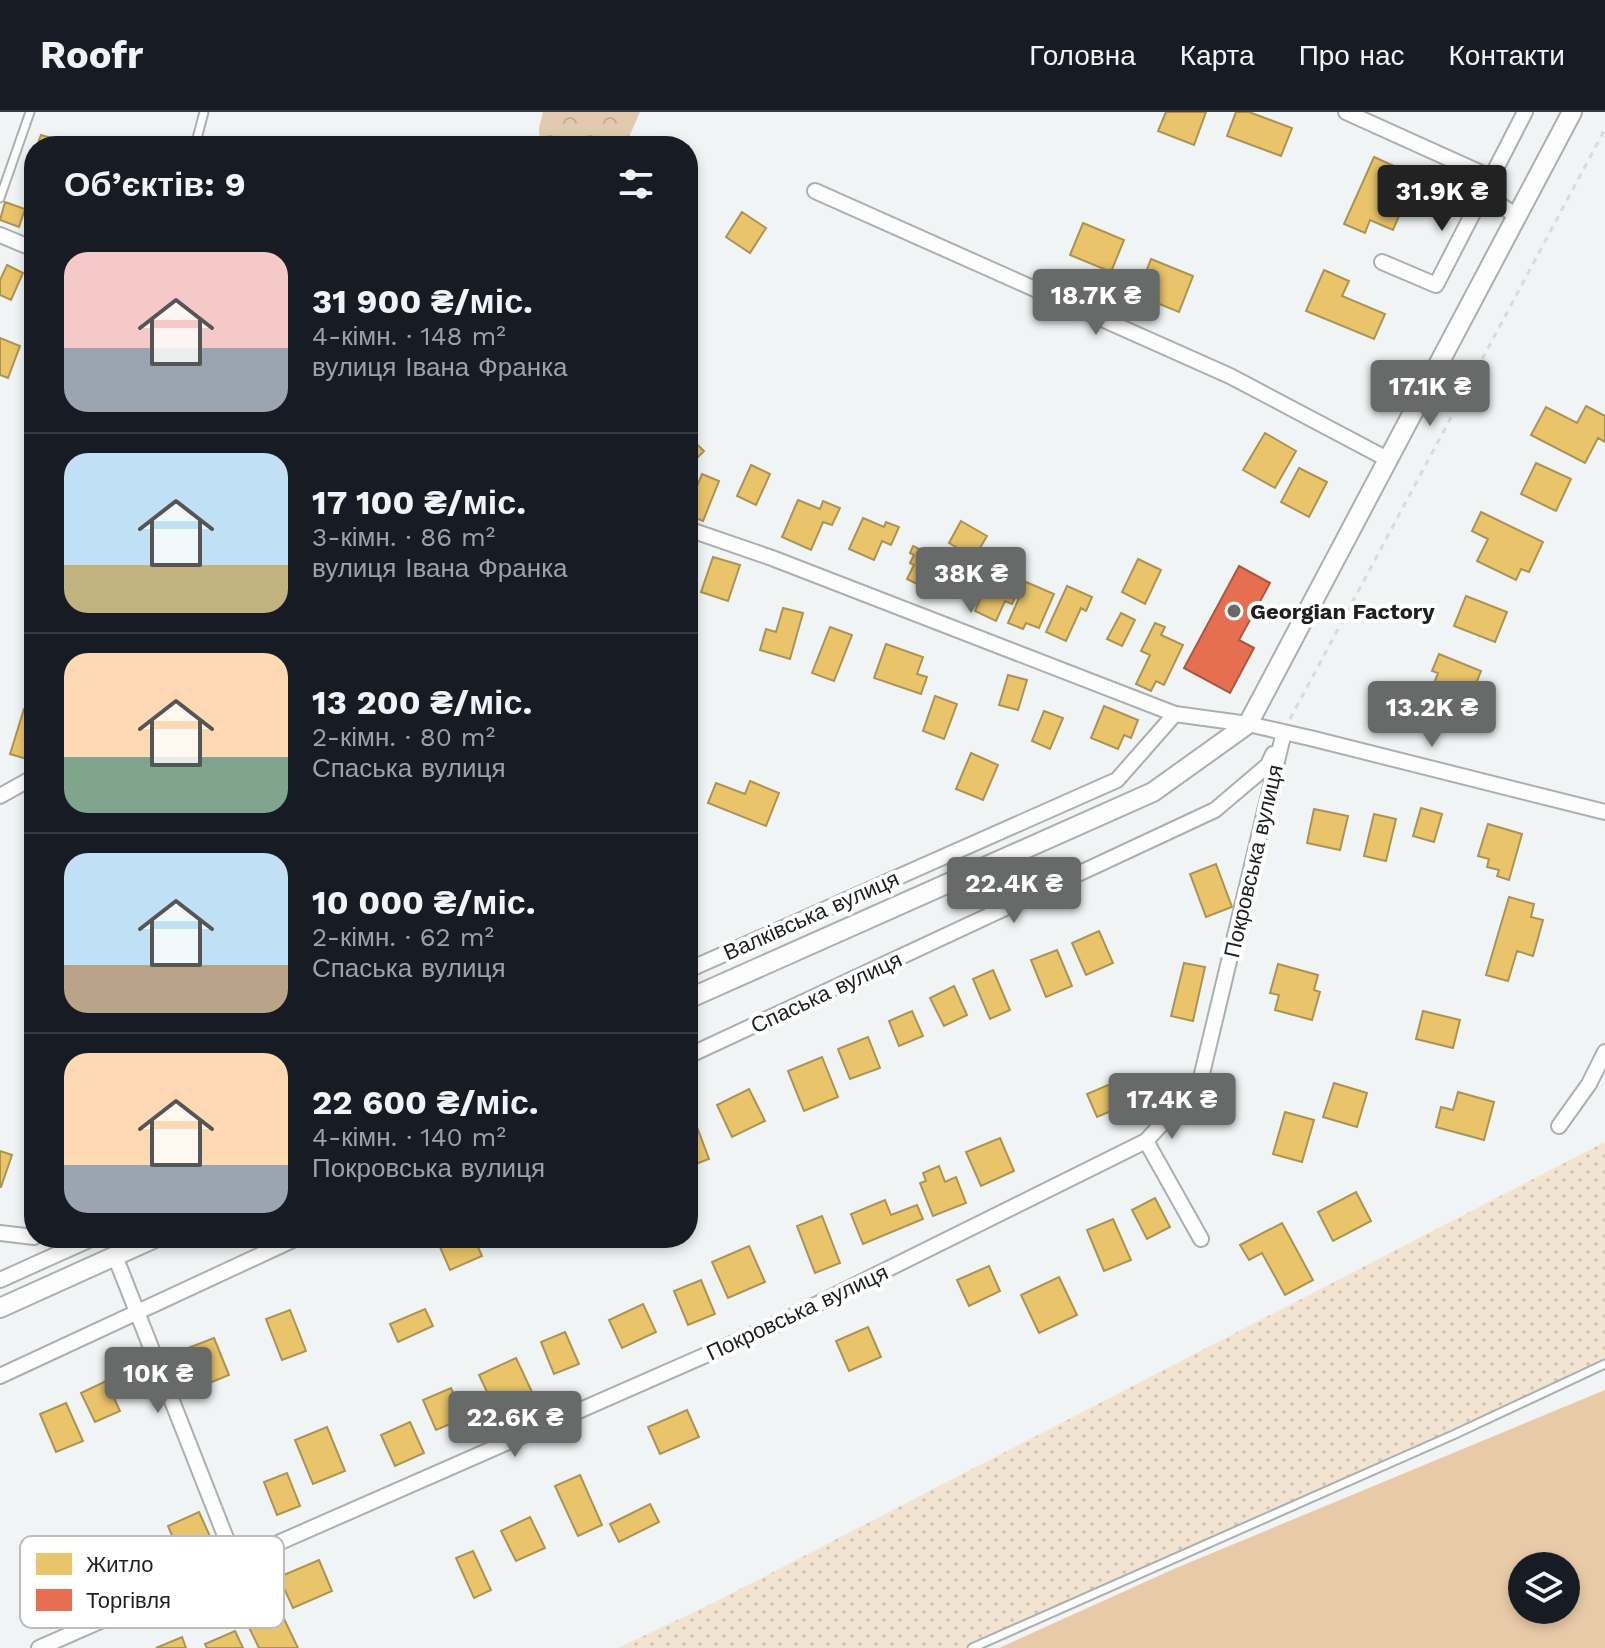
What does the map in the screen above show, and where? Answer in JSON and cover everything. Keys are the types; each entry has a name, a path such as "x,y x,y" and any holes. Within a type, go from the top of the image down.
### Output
{"street":[{"path":"1346,112 1492,178"},
{"path":"1382,262 1436,285 1525,112"},
{"path":"698,995 1153,792 1248,724 1572,112"},
{"path":"1492,178 1496,202 1518,217"},
{"path":"815,191 1230,376 1389,460"},
{"path":"0,235 24,245"},
{"path":"698,532 772,558 1175,714 1284,732 1605,812"},
{"name":"Валківська вулиця","path":"698,966 1117,780 1175,714"},
{"name":"Спаська вулиця","path":"698,1051 1215,810 1268,765 1284,732"},
{"name":"Покровська вулиця","path":"284,1540 781,1322 1146,1141 1200,1082 1284,732"},
{"path":"0,796 24,783"},
{"path":"996,835 1006,856"},
{"path":"1559,1126 1589,1084 1605,1052"},
{"path":"1146,1141 1201,1239"},
{"path":"0,1233 24,1236"},
{"path":"0,1280 70,1248"},
{"path":"0,1308 133,1248"},
{"path":"0,1376 276,1248"},
{"path":"115,1256 225,1536"},
{"name":"Покровська вулиця","path":"39,1648 84,1628"}],"lane":[{"path":"0,198 30,112"},
{"path":"198,136 204,112"},
{"path":"972,1648 1453,1435 1605,1364"}],"path":[{"path":"1284,732 1605,129"}],"shaded area":[{"path":"1605,1142 1605,1364 972,1648 618,1648 713,1603"},
{"path":"1605,1390 1605,1648 999,1648 1176,1568"}],"green space":[{"path":"543,112 640,112 629,136 539,136"}],"building: Житло":[{"path":"1166,112 1206,112 1194,145 1158,131"},
{"path":"1236,112 1249,112 1292,128 1281,156 1227,136"},
{"path":"1374,157 1394,166 1386,184 1391,186 1394,178 1412,186 1393,230 1370,220 1365,233 1344,224"},
{"path":"5,202 24,209 19,227 0,220"},
{"path":"742,212 766,228 750,253 726,237"},
{"path":"1083,223 1124,240 1111,272 1070,255"},
{"path":"1151,259 1193,276 1179,312 1137,295"},
{"path":"7,265 23,273 11,300 0,295 0,280"},
{"path":"1324,270 1349,281 1342,296 1385,314 1374,339 1306,311"},
{"path":"0,338 20,346 8,378 0,375"},
{"path":"1586,406 1605,416 1605,442 1598,438 1585,463 1531,435 1546,407 1577,423"},
{"path":"1265,433 1296,451 1275,488 1243,470"},
{"path":"1536,463 1571,479 1556,511 1521,494"},
{"path":"751,465 770,474 756,505 737,496"},
{"path":"1299,468 1327,482 1309,517 1281,502"},
{"path":"702,474 719,481 703,521 698,519 698,484"},
{"path":"798,500 820,509 823,501 840,508 832,525 823,522 811,550 782,537"},
{"path":"1481,512 1543,542 1529,572 1521,569 1516,580 1477,561 1488,539 1472,531"},
{"path":"863,518 884,527 886,522 899,527 891,545 882,541 874,560 849,549"},
{"path":"961,521 987,536 968,568 955,561 961,550 949,543"},
{"path":"913,546 943,561 929,590 907,579 914,565 910,563 914,555 910,553"},
{"path":"713,557 740,565 728,601 701,592"},
{"path":"1138,559 1161,570 1145,604 1122,592"},
{"path":"993,569 1022,582 1012,604 1005,601 996,621 975,611"},
{"path":"1026,582 1054,594 1039,628 1026,623 1023,629 1008,623"},
{"path":"1067,586 1092,597 1086,611 1081,608 1066,641 1046,632"},
{"path":"1466,596 1507,612 1495,642 1454,626"},
{"path":"783,608 803,613 790,659 760,650 766,629 776,632"},
{"path":"1121,613 1135,620 1122,646 1107,639"},
{"path":"1155,623 1165,627 1161,635 1183,645 1164,685 1156,681 1151,691 1136,684 1150,655 1141,651"},
{"path":"830,627 852,635 834,681 812,673"},
{"path":"886,644 923,657 917,674 927,677 921,694 874,678"},
{"path":"1439,654 1481,671 1458,728 1422,714 1438,673 1432,671"},
{"path":"1008,675 1027,680 1018,710 999,705"},
{"path":"935,696 957,704 944,739 923,731"},
{"path":"1104,706 1138,720 1131,738 1124,735 1118,749 1091,738"},
{"path":"24,709 24,758 10,754"},
{"path":"1044,711 1063,718 1050,749 1032,741"},
{"path":"971,753 998,765 983,800 956,789"},
{"path":"750,781 779,793 766,826 708,803 716,783 745,794"},
{"path":"1421,808 1442,814 1434,842 1413,836"},
{"path":"1314,809 1348,816 1340,850 1307,843"},
{"path":"1374,814 1396,819 1386,861 1364,856"},
{"path":"1488,824 1522,834 1509,880 1497,876 1499,870 1487,867 1489,859 1478,856"},
{"path":"1216,864 1232,907 1206,917 1190,874"},
{"path":"1509,897 1534,904 1531,917 1543,920 1533,956 1517,951 1508,981 1486,975"},
{"path":"1099,931 1113,963 1086,975 1072,943"},
{"path":"1057,950 1072,986 1046,997 1031,960"},
{"path":"1184,963 1205,967 1193,1021 1171,1016"},
{"path":"1278,964 1318,975 1314,990 1320,992 1312,1020 1275,1010 1279,995 1270,993"},
{"path":"993,970 1010,1010 990,1019 973,979"},
{"path":"954,986 967,1015 944,1026 930,998"},
{"path":"912,1011 923,1036 899,1046 889,1021"},
{"path":"1423,1011 1460,1020 1453,1048 1416,1039"},
{"path":"868,1037 880,1068 850,1079 838,1049"},
{"path":"822,1057 838,1097 804,1111 788,1071"},
{"path":"1120,1080 1130,1103 1097,1117 1087,1094"},
{"path":"1334,1083 1367,1093 1357,1127 1323,1117"},
{"path":"749,1089 765,1121 732,1137 717,1105"},
{"path":"1458,1092 1494,1102 1484,1140 1436,1127 1441,1107 1453,1110"},
{"path":"1285,1112 1314,1120 1302,1162 1273,1154"},
{"path":"698,1130 709,1159 698,1163"},
{"path":"1000,1138 1014,1171 981,1186 966,1152"},
{"path":"0,1151 12,1155 1,1187 0,1187"},
{"path":"939,1166 945,1182 956,1177 966,1203 933,1216 920,1183 926,1181 923,1173"},
{"path":"1356,1192 1371,1221 1333,1241 1318,1212"},
{"path":"1155,1198 1170,1227 1147,1239 1132,1210"},
{"path":"885,1200 891,1215 917,1205 923,1219 863,1244 851,1214"},
{"path":"822,1216 840,1263 815,1273 797,1226"},
{"path":"1113,1219 1131,1260 1104,1271 1087,1230"},
{"path":"1282,1223 1313,1280 1285,1295 1262,1253 1249,1260 1240,1245"},
{"path":"749,1246 765,1282 728,1298 712,1262"},
{"path":"440,1248 478,1248 482,1256 450,1270"},
{"path":"989,1266 1000,1291 969,1306 957,1280"},
{"path":"1059,1277 1077,1315 1039,1333 1021,1295"},
{"path":"701,1280 715,1314 688,1325 674,1291"},
{"path":"643,1304 656,1332 622,1348 609,1320"},
{"path":"425,1309 433,1326 398,1342 390,1324"},
{"path":"290,1310 306,1351 282,1360 266,1319"},
{"path":"868,1327 881,1357 849,1371 836,1341"},
{"path":"565,1332 579,1364 554,1374 541,1342"},
{"path":"214,1338 229,1375 195,1389 180,1351"},
{"path":"516,1358 532,1392 495,1409 479,1375"},
{"path":"106,1381 120,1411 95,1422 81,1393"},
{"path":"451,1388 464,1418 436,1430 423,1400"},
{"path":"66,1403 83,1441 56,1452 40,1414"},
{"path":"687,1410 699,1437 660,1454 648,1427"},
{"path":"410,1422 424,1453 395,1466 381,1435"},
{"path":"327,1427 345,1471 313,1484 295,1440"},
{"path":"287,1473 300,1506 277,1515 264,1482"},
{"path":"580,1475 602,1525 578,1536 555,1486"},
{"path":"650,1504 659,1522 619,1542 610,1524"},
{"path":"199,1512 210,1536 172,1536 168,1526"},
{"path":"530,1517 545,1548 516,1561 501,1531"},
{"path":"473,1551 491,1590 474,1598 456,1558"},
{"path":"319,1560 332,1591 293,1608 284,1588 284,1575"},
{"path":"284,1619 298,1648 259,1648 249,1628 284,1628"},
{"path":"235,1631 243,1648 207,1648 205,1644"},
{"path":"182,1637 186,1648 156,1648"}],"building: Торгівля":[{"name":"Georgian Factory","path":"1239,566 1270,583 1239,640 1254,648 1230,693 1184,668"}],"place":[{"name":"Georgian Factory","path":"1234,611"}]}
